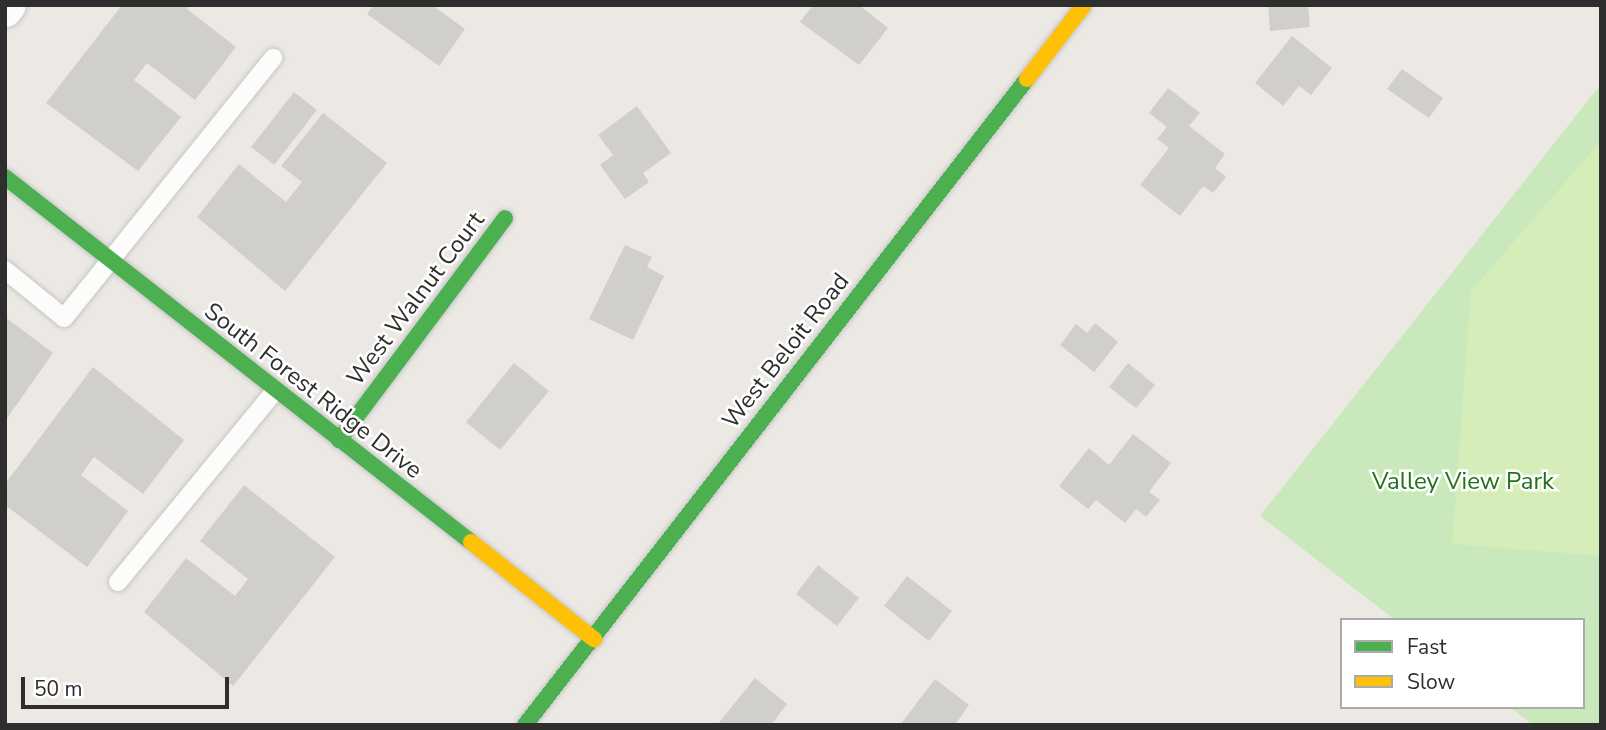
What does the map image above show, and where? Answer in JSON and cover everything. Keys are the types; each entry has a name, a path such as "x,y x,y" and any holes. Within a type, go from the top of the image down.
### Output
{"street":[{"path":"5,10 9,5"},
{"name":"West Beloit Road","path":"525,725 594,639 1071,10"},
{"name":"South Forest Ridge Drive","path":"7,182 111,260 594,639"},
{"name":"West Walnut Court","path":"339,440 505,218"}],"lane":[{"path":"5,270 64,318 273,58"},
{"path":"118,582 275,391"}],"green space":[{"name":"Valley View Park","path":"1601,84 1601,725 1533,725 1513,709 1585,709 1585,618 1392,618 1260,516"},
{"path":"1601,141 1601,556 1452,544 1471,291"}],"building":[{"path":"122,5 190,5 187,9 236,47 195,100 147,63 134,80 181,117 138,171 46,103"},
{"path":"374,5 432,5 465,29 439,66 367,14"},
{"path":"813,5 859,5 888,28 859,65 800,22"},
{"path":"1268,5 1308,5 1310,27 1270,31"},
{"path":"1292,36 1332,68 1311,95 1299,86 1283,106 1255,83"},
{"path":"1402,69 1443,98 1429,118 1387,89"},
{"path":"1168,88 1200,113 1189,126 1225,154 1215,168 1226,177 1213,193 1203,186 1180,216 1140,185 1169,148 1157,139 1167,127 1149,113"},
{"path":"294,92 317,110 274,165 251,147"},
{"path":"637,106 671,153 643,173 649,182 625,199 600,165 613,155 598,135"},
{"path":"323,113 387,163 285,291 197,217 239,164 286,202 302,182 281,166"},
{"path":"625,245 652,257 647,267 664,276 633,340 589,319"},
{"path":"5,317 53,353 5,421"},
{"path":"1095,323 1118,342 1094,372 1060,345 1076,324 1087,333"},
{"path":"514,363 549,391 500,450 466,422"},
{"path":"1128,363 1155,385 1136,408 1109,387"},
{"path":"93,367 184,440 143,494 94,457 81,475 128,511 87,567 5,505 5,484"},
{"path":"1133,434 1171,463 1149,492 1160,500 1146,517 1136,509 1125,523 1096,500 1088,509 1059,486 1089,448 1109,465"},
{"path":"244,485 335,557 233,686 144,612 186,558 235,596 248,579 200,541"},
{"path":"818,565 859,598 837,626 796,594"},
{"path":"907,576 952,611 929,641 884,606"},
{"path":"755,678 787,704 771,725 717,725"},
{"path":"935,679 969,705 955,725 900,725"}],"traffic: fast":[{"path":"525,725 1027,79"},
{"path":"5,177 471,542"},
{"path":"339,440 505,218"}],"traffic: slow":[{"path":"1027,79 1084,5"},
{"path":"471,542 594,639"}]}
